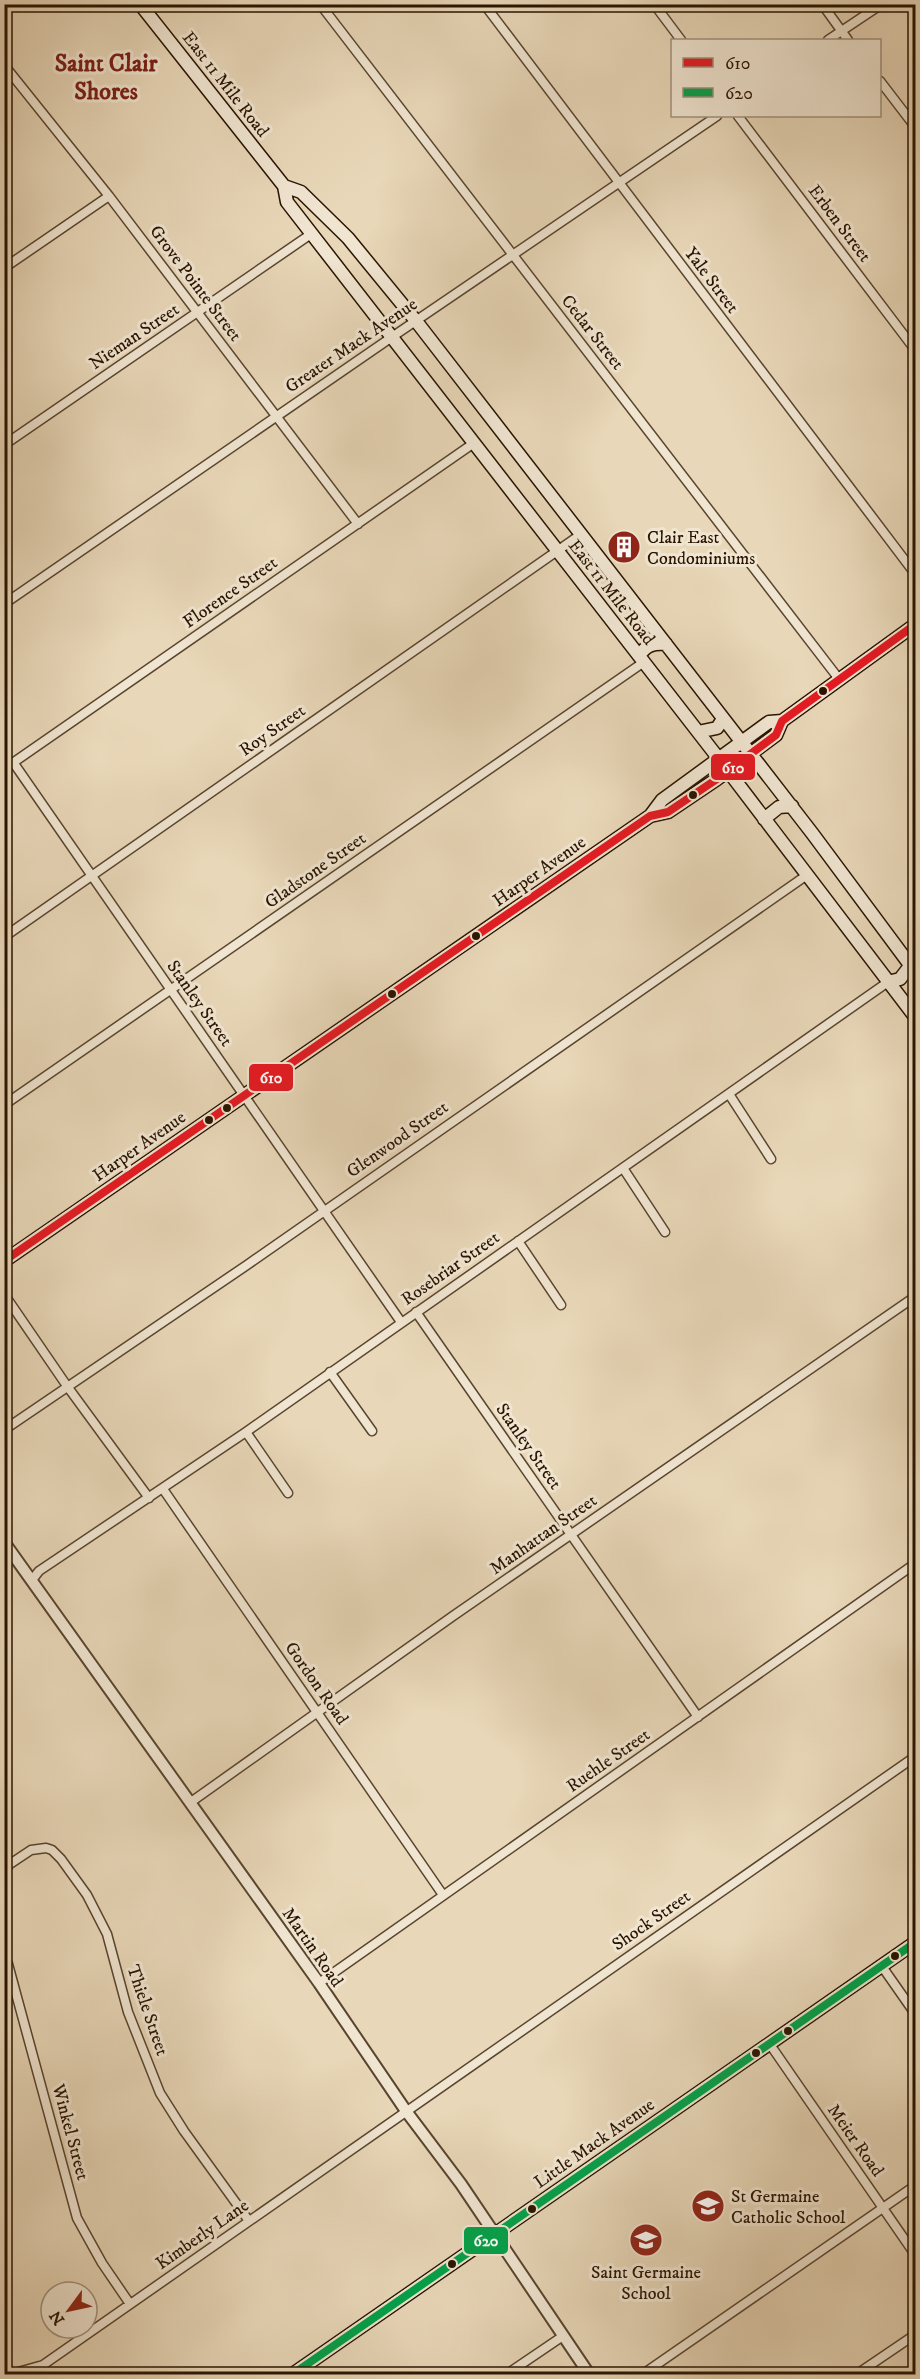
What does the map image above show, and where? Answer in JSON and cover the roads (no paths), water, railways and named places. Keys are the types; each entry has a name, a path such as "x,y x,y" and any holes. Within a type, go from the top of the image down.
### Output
{"main road":[{"name":"East 11 Mile Road","path":"140,4 284,186 287,202 311,234 719,759 915,1018"},
{"name":"East 11 Mile Road","path":"284,186 301,192 348,238 416,321 792,806 913,969"},
{"path":"311,234 319,222 329,220"},
{"name":"Harper Avenue","path":"650,816 668,812 728,771 776,735 782,721 915,624"},
{"path":"641,659 646,647 652,644 666,644"},
{"path":"698,732 717,728 723,718"},
{"name":"Harper Avenue","path":"4,1261 650,816 662,800 769,722 782,721"},
{"path":"765,819 772,810 792,806"},
{"path":"888,982 900,979 913,969"},
{"name":"Little Mack Avenue","path":"293,2374 915,1942"}],"street":[{"name":"Cedar Street","path":"320,4 839,679"},
{"name":"Yale Street","path":"484,4 915,575"},
{"path":"654,4 680,39"},
{"path":"822,4 847,39"},
{"path":"830,39 882,4"},
{"name":"Grove Pointe Street","path":"6,70 109,196 358,524"},
{"path":"881,84 915,128"},
{"name":"Greater Mack Avenue","path":"4,604 716,117"},
{"name":"Erben Street","path":"739,117 915,351"},
{"path":"4,268 109,196"},
{"name":"Nieman Street","path":"4,445 311,234"},
{"name":"Florence Street","path":"4,769 474,443"},
{"path":"558,552 580,535"},
{"name":"Roy Street","path":"4,937 558,552"},
{"name":"Gladstone Street","path":"4,1105 641,659"},
{"name":"Stanley Street","path":"14,762 401,1322"},
{"name":"Glenwood Street","path":"4,1430 247,1265 807,875"},
{"name":"Rosebriar Street","path":"32,1580 39,1571 246,1432 888,982"},
{"path":"729,1094 771,1159"},
{"path":"623,1168 665,1232"},
{"path":"518,1241 561,1305"},
{"path":"4,1294 67,1386 149,1498"},
{"name":"Manhattan Street","path":"191,1802 915,1296"},
{"name":"Stanley Street","path":"416,1312 698,1717"},
{"path":"330,1372 372,1431"},
{"path":"246,1432 288,1493"},
{"name":"Gordon Road","path":"163,1489 443,1895"},
{"name":"Martin Road","path":"4,1542 319,1983 406,2111 461,2184 590,2374"},
{"name":"Ruehle Street","path":"319,1983 915,1563"},
{"name":"Shock Street","path":"406,2111 915,1756"},
{"name":"Thiele Street","path":"5,1868 31,1850 46,1848 52,1850 61,1859 87,1895 106,1934 128,2012 160,2093 184,2131 249,2222"},
{"name":"Winkel Street","path":"4,1958 8,1964 77,2218 102,2263 130,2304"},
{"path":"881,1965 915,2015"},
{"name":"Meier Road","path":"769,2043 915,2256"},
{"name":"Kimberly Lane","path":"10,2374 43,2365 406,2111"},
{"path":"643,2374 915,2185"},
{"path":"857,2374 915,2334"},
{"path":"507,2374 563,2336"},
{"path":"4,2356 10,2374"}],"place":[{"name":"Clair East Condominiums","path":"624,547"},
{"name":"St Germaine Catholic School","path":"708,2206"},
{"name":"Saint Germaine School","path":"646,2240"}],"district":[{"name":"Saint Clair Shores","path":"106,77"}]}
